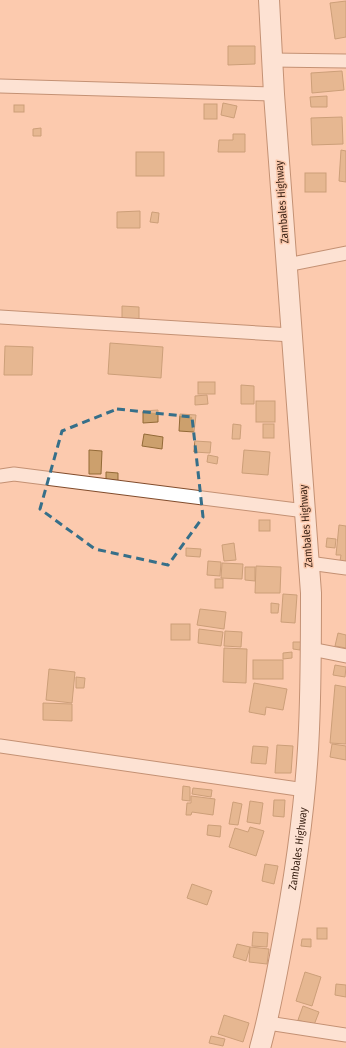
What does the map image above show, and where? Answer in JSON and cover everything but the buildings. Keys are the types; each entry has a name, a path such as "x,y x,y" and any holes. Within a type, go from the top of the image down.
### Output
{"main road":[{"name":"Zambales Highway","path":"260,1048 268,1023 294,881 305,790 309,729 311,649 311,593 274,94 269,0"}],"street":[{"path":"272,60 346,61"},
{"path":"0,86 274,94"},
{"path":"287,264 346,253"},
{"path":"0,317 292,335"},
{"path":"0,476 14,474 305,511"},
{"path":"308,563 346,568"},
{"path":"311,649 346,656"},
{"path":"0,746 305,790"},
{"path":"268,1023 346,1035"}],"highlighted area":[{"path":"117,409 192,417 203,517 168,565 95,549 40,509 62,431"}]}
